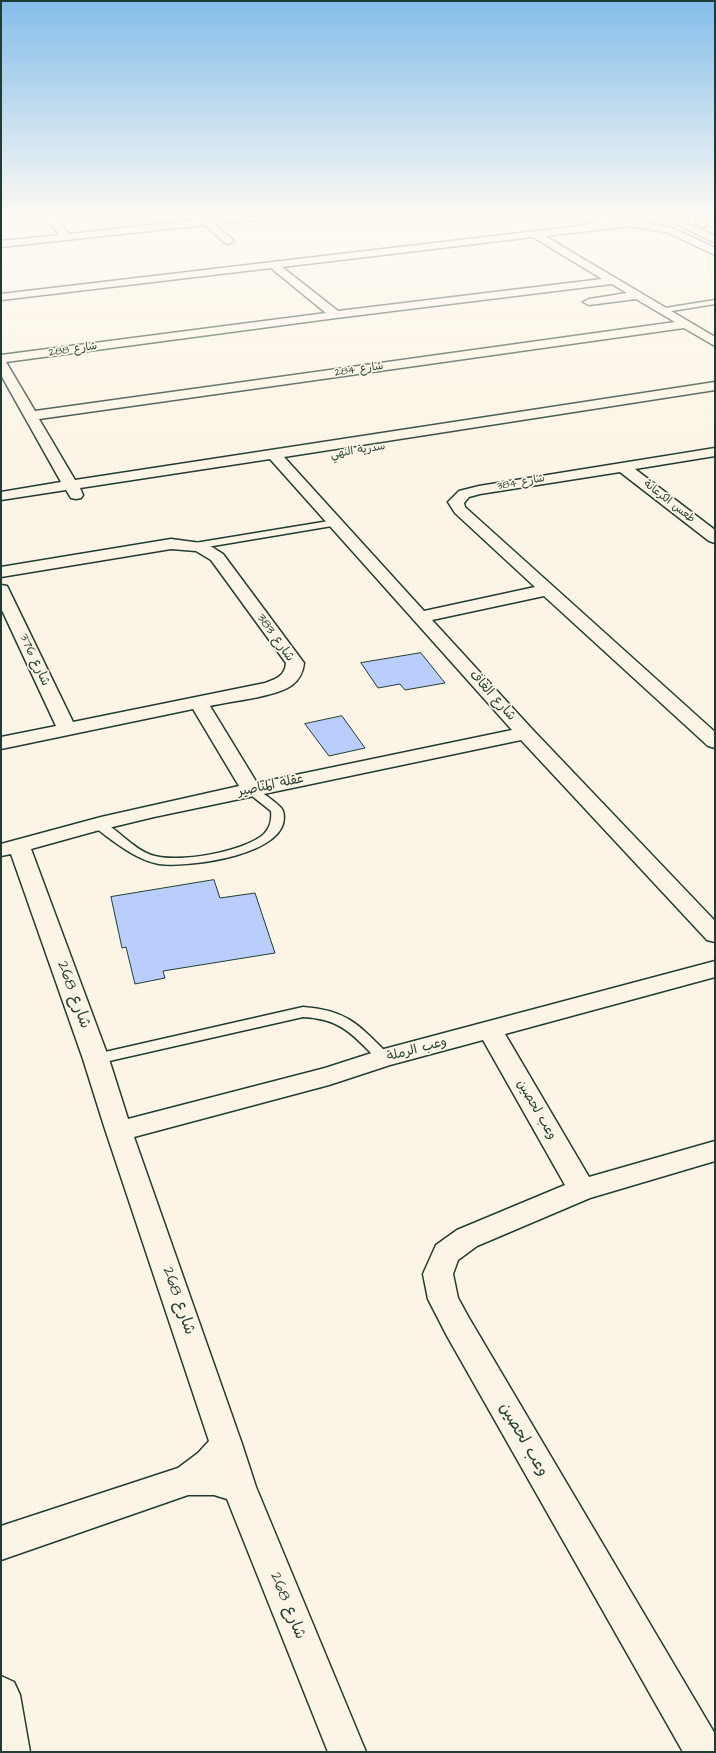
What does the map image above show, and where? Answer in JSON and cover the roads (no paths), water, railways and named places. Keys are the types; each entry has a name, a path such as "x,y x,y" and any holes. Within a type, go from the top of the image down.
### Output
{"street":[{"path":"314,298 336,315"},
{"name":"شارع 288","path":"1,359 476,298"},
{"path":"589,302 618,298"},
{"path":"643,298 715,342"},
{"name":"شارع 284","path":"31,416 687,324"},
{"path":"1,364 73,490 1,496"},
{"path":"277,458 715,386"},
{"name":"سدرية النهي","path":"1,507 73,490 277,458 715,398"},
{"name":"شارع 384","path":"715,452 622,466 471,492 459,498 456,502 460,510 546,590 715,742"},
{"name":"شارع الغاف","path":"277,458 525,733 715,935"},
{"name":"طعس الكرعانة","path":"622,466 715,538"},
{"name":"شارع 383","path":"1,572 158,545 171,544 205,548 217,557 295,664 295,671 290,678 269,688 1,743"},
{"name":"شارع 376","path":"1,590 67,729"},
{"path":"420,617 546,590"},
{"path":"199,703 250,790"},
{"name":"عقلة المناصير","path":"10,848 98,824 250,790 525,733"},
{"name":"شارع 268","path":"10,848 96,1059 226,1444 239,1487 347,1752"},
{"name":"وعب الرملة","path":"120,1131 329,1076 384,1058 715,968"},
{"name":"وعب لحصين","path":"490,1030 582,1190"},
{"name":"وعب لحصين","path":"704,1752 466,1341 443,1299 438,1274 446,1253 467,1238 582,1190 715,1151"},
{"path":"1,1543 188,1480 210,1464 226,1444"},
{"path":"188,1480 214,1480 239,1487"},
{"path":"1,1695 11,1752"}],"lane":[{"path":"665,310 715,302"},
{"path":"195,546 335,522"},
{"path":"98,824 138,853 149,858 179,861 210,858 254,845 266,838 274,829 278,820 277,810 250,790"},
{"path":"96,1059 303,1012 318,1012 345,1021 384,1058"}]}
